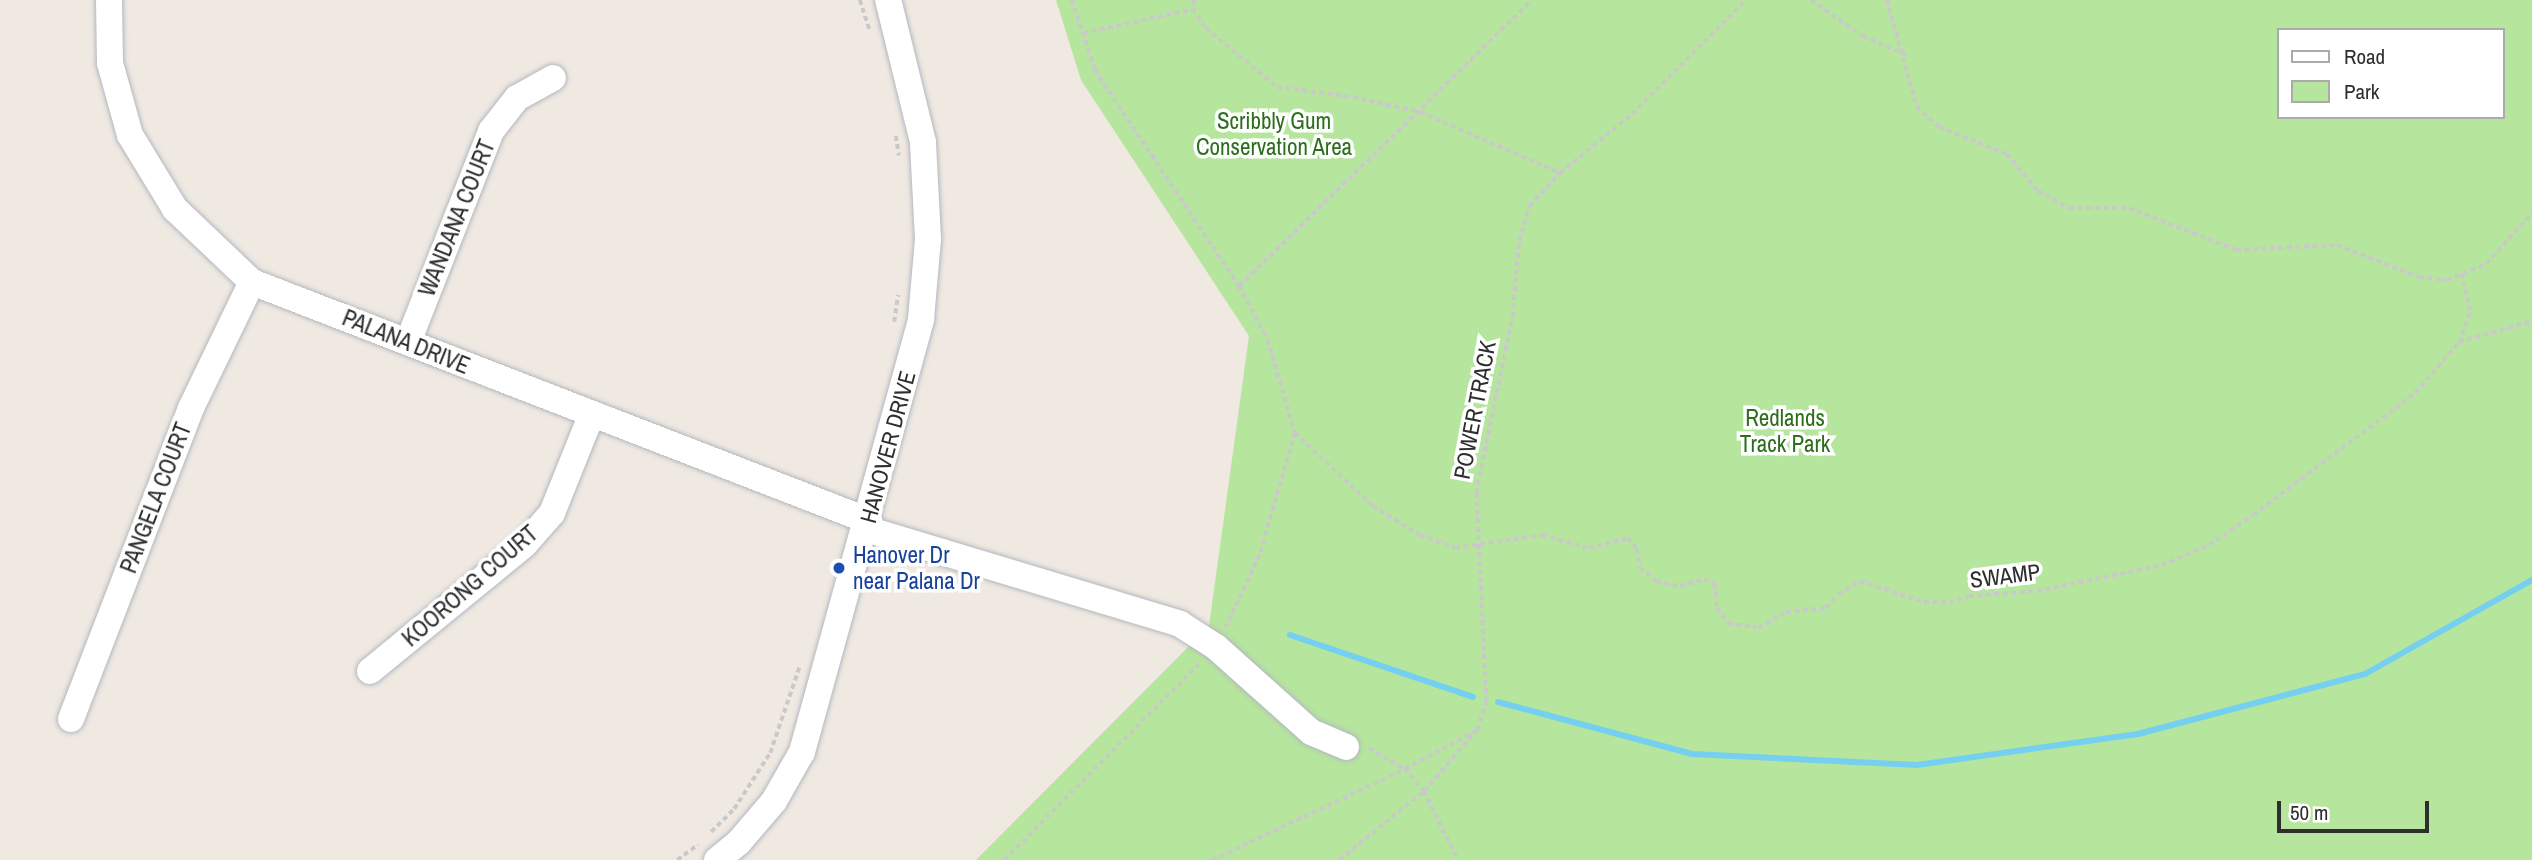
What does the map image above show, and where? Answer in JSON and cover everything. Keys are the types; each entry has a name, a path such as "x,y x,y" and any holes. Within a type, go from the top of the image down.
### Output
{"street":[{"name":"PALANA DRIVE","path":"109,0 110,63 130,135 175,209 252,282 867,525 1180,624 1216,647 1311,732 1346,747"},
{"name":"HANOVER DRIVE","path":"717,860 739,842 774,801 802,752 867,525 921,318 928,239 923,142 888,0"},
{"name":"WANDANA COURT","path":"408,342 491,131 517,98 553,78"},
{"name":"PANGELA COURT","path":"71,719 191,408 252,282"},
{"name":"KOORONG COURT","path":"370,671 525,544 552,513 592,416"}],"path":[{"path":"860,0 872,37"},
{"path":"1073,0 1095,70 1239,286 1268,340 1295,432 1373,506 1420,535 1455,548 1481,545"},
{"path":"1195,0 1193,9 1206,28 1277,88 1353,97 1420,112 1560,173"},
{"path":"1239,286 1532,0"},
{"name":"POWER TRACK","path":"1339,860 1424,791 1477,730 1486,702 1481,545 1476,493 1512,317 1519,241 1529,206 1560,173 1632,114 1746,0"},
{"path":"1811,0 1863,36 1906,55"},
{"path":"1887,0 1906,55 1917,107 1939,127 2007,154 2038,191 2070,208 2129,208 2236,250 2337,245 2419,277 2447,280 2486,264 2532,213"},
{"path":"1083,33 1193,9"},
{"path":"894,128 900,163"},
{"path":"2459,342 2470,311 2462,275"},
{"path":"894,325 899,287"},
{"path":"2459,342 2532,321"},
{"name":"SWAMP","path":"1481,545 1542,535 1589,548 1628,538 1637,549 1640,568 1656,581 1680,586 1704,579 1715,584 1717,608 1728,623 1758,628 1786,612 1826,608 1838,594 1860,581 1924,602 1949,603 1969,596 2037,591 2162,565 2209,545 2415,393 2459,342"},
{"path":"1004,860 1216,647 1260,555 1295,432"},
{"path":"677,860 734,809 757,776 784,718 803,655"},
{"path":"1212,860 1405,769 1477,730"},
{"path":"1346,747 1368,747 1405,769 1424,791 1458,860"}],"green space":[{"name":"Redlands Track Park","path":"1056,0 2532,0 2532,860 976,860 1209,626 1249,336 1081,80"}],"waterway":[{"path":"1498,702 1692,754 1917,765 2138,734 2365,674 2532,580"},
{"path":"1290,635 1473,697"}],"place":[{"name":"Hanover Dr near Palana Dr","path":"839,568"}],"park label":[{"name":"Scribbly Gum Conservation Area","path":"1274,134"}]}
